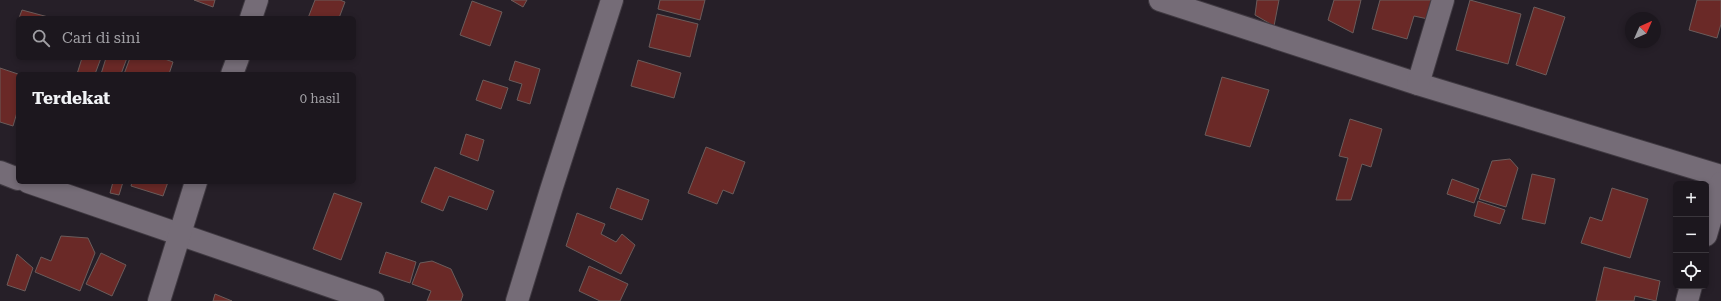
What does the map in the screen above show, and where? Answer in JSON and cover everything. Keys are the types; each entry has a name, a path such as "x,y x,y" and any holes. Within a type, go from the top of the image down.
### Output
{"street":[{"path":"252,16 257,0"},
{"path":"517,301 553,182 612,0"},
{"path":"1160,0 1418,84 1721,176"},
{"path":"1418,84 1442,0"},
{"path":"233,72 237,60"},
{"path":"0,172 16,178"},
{"path":"1709,224 1721,183"},
{"path":"34,184 373,301"},
{"path":"160,301 195,184"},
{"path":"1687,301 1690,289"}],"building":[{"path":"194,0 215,0 213,7"},
{"path":"315,0 340,0 345,2 340,16 309,16"},
{"path":"511,0 527,0 523,7"},
{"path":"660,0 705,0 700,20 658,9"},
{"path":"1257,0 1279,0 1274,26 1255,15"},
{"path":"1334,0 1361,0 1353,33 1328,20"},
{"path":"1380,0 1433,0 1428,19 1414,16 1407,39 1372,29"},
{"path":"1470,0 1521,14 1508,64 1456,50"},
{"path":"1697,0 1721,0 1721,24 1717,38 1689,30"},
{"path":"472,1 502,12 490,46 460,35"},
{"path":"1534,7 1565,17 1546,75 1516,65"},
{"path":"22,10 44,16 20,16"},
{"path":"657,14 698,24 690,57 649,47"},
{"path":"81,60 100,60 96,72 78,72"},
{"path":"105,60 126,60 122,72 102,72"},
{"path":"129,60 168,60 173,62 170,72 125,72"},
{"path":"638,60 681,73 674,98 631,86"},
{"path":"515,61 540,69 530,104 517,100 522,84 509,80"},
{"path":"0,68 16,73 16,116 13,126 0,122"},
{"path":"1222,77 1269,90 1250,147 1205,135"},
{"path":"483,80 508,88 501,109 476,100"},
{"path":"1350,119 1382,129 1371,167 1362,164 1351,200 1336,200 1348,158 1339,156"},
{"path":"466,134 484,140 478,161 460,154"},
{"path":"706,147 745,162 733,194 723,190 717,204 688,193"},
{"path":"1510,159 1518,168 1506,207 1479,199 1492,161"},
{"path":"435,167 494,191 487,210 449,196 443,211 421,202"},
{"path":"1532,174 1555,179 1545,224 1522,219"},
{"path":"1452,179 1479,189 1474,203 1447,194"},
{"path":"112,184 122,184 119,195 110,193"},
{"path":"132,184 167,184 163,196 131,186"},
{"path":"617,188 649,200 642,220 610,208"},
{"path":"1612,188 1648,199 1630,258 1581,243 1590,217 1602,221"},
{"path":"334,193 362,203 341,260 313,249"},
{"path":"1478,201 1505,210 1500,224 1474,216"},
{"path":"577,213 605,224 601,234 616,242 622,234 635,245 621,274 566,246"},
{"path":"61,236 88,238 95,253 80,291 35,272 41,257 51,261"},
{"path":"386,252 416,262 410,283 379,273"},
{"path":"101,253 126,265 112,296 86,284"},
{"path":"17,254 33,268 25,291 7,285"},
{"path":"432,261 451,269 463,295 461,301 427,301 431,291 412,284 420,263"},
{"path":"589,266 628,284 620,301 600,301 579,291"},
{"path":"1604,267 1660,281 1656,301 1635,296 1634,301 1596,301"},
{"path":"215,294 232,301 213,301"}]}
